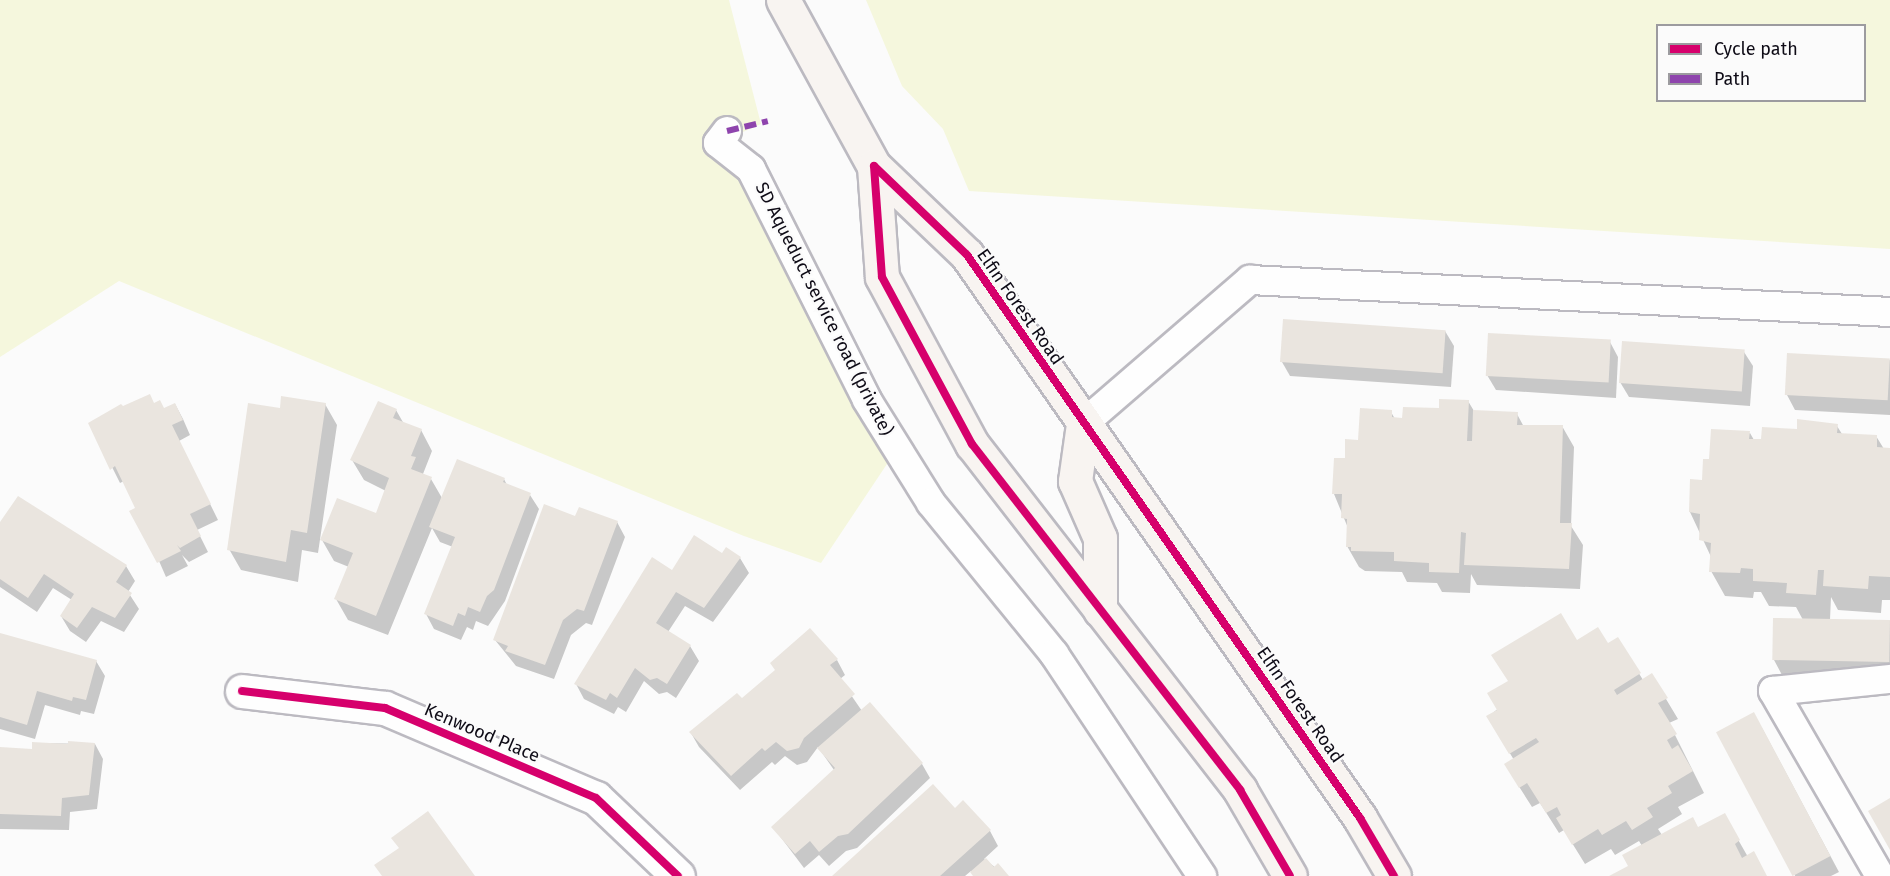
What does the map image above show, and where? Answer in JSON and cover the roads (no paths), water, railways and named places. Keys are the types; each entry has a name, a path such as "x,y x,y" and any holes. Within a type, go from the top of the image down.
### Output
{"main road":[{"name":"Elfin Forest Road","path":"783,0 874,166 967,255 1299,730 1394,876"},
{"name":"Elfin Forest Road","path":"874,166 882,277 972,444 1240,790 1290,876"},
{"path":"1083,424 1075,481 1100,538 1100,610"}],"street":[{"name":"Kenwood Place","path":"242,691 385,708 596,798 678,876"}],"lane":[{"name":"SD Aqueduct service road (private)","path":"727,131 718,143 751,169 867,400 931,503 1054,654 1202,876"},
{"path":"1083,424 1250,280 1890,312"},
{"path":"1880,876 1773,691 1890,680"}]}
